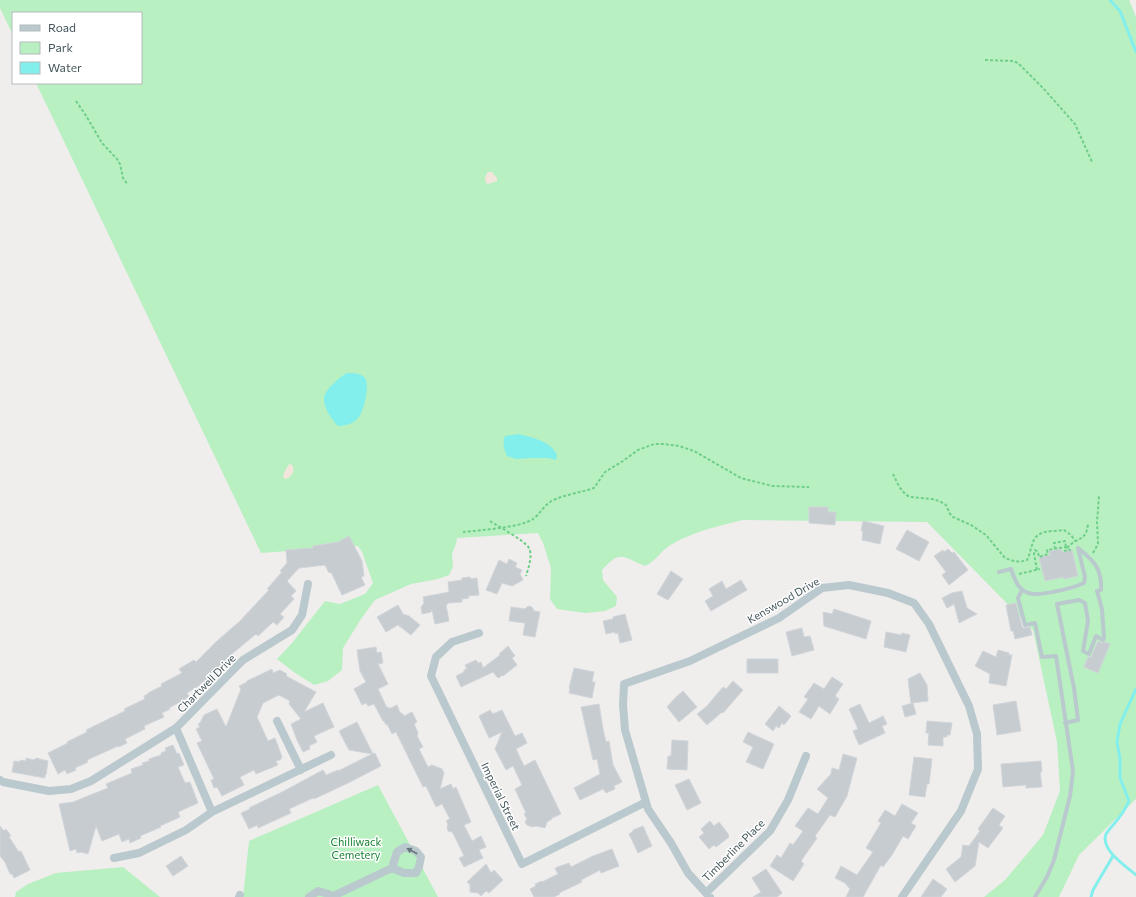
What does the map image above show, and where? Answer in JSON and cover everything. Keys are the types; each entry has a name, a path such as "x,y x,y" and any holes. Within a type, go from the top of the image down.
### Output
{"street":[{"name":"Chartwell Drive","path":"0,780 3,782 49,791 70,789 91,781 176,728 243,660 292,630 302,615 308,584"},
{"name":"Kenswood Drive","path":"708,895 688,873 671,843 648,809 625,730 623,705 624,684 690,661 779,618 822,588 849,584 888,593 914,603 929,624 969,706 977,734 978,769 961,811 902,897"},
{"name":"Imperial Street","path":"479,633 452,642 436,657 431,676 522,864 646,802"},
{"path":"277,721 301,770"},
{"name":"Chartwell Drive","path":"176,728 212,812"},
{"path":"114,858 139,853 186,830 212,812 331,755"},
{"name":"Timberline Place","path":"708,895 770,831 788,800 806,756"},
{"path":"309,897 318,891 329,894 331,897 392,868"}],"lane":[{"path":"1066,723 1078,720 1074,688 1057,604 1078,600 1085,603 1088,621 1083,651 1089,654 1096,636 1103,640 1104,637 1102,609 1097,591 1101,590 1102,580 1099,569 1094,561 1078,548"},
{"path":"999,572 1011,569 1016,582 1026,593 1044,594 1078,586 1084,583 1085,577 1078,548"},
{"path":"1022,590 1018,598 1025,626 1035,623 1042,657 1056,656 1073,771 1070,796 1054,860 1035,897"}],"path":[{"path":"986,60 1013,60 1018,63 1075,124 1092,162"},
{"path":"76,101 102,143 117,159 120,164 123,178 128,185"},
{"path":"463,532 521,524 533,519 542,508 550,502 567,495 594,488 605,472 638,450 654,444 679,446 694,451 742,478 772,486 809,487"},
{"path":"893,474 906,495 910,497 939,501 946,505 953,518 971,525 986,535 1003,556 1009,560 1020,562 1027,560 1033,540 1036,535 1040,533 1064,530 1071,535 1078,548"},
{"path":"1089,557 1095,551 1098,544 1097,522 1099,496"},
{"path":"490,521 522,540 529,549 530,563 526,576"},
{"path":"1037,570 1035,550 1038,552 1039,556 1048,554 1047,550 1067,548 1085,535 1088,524"},
{"path":"1055,549 1054,543 1065,541 1067,548 1070,550 1063,551"},
{"path":"1014,575 1040,569"}],"green space":[{"path":"0,0 1129,0 1136,17 1136,799 1079,855 1059,897 984,897 1005,880 1043,835 1060,791 1057,742 1033,630 927,522 743,520 714,527 677,541 666,548 652,562 645,566 622,557 618,557 608,563 602,570 603,580 617,597 616,606 605,611 585,613 557,609 550,599 551,568 543,543 538,533 457,538 452,554 453,567 449,575 438,579 411,584 375,600 343,648 342,670 328,681 314,685 295,673 277,659 292,643 325,601 340,604 365,594 373,583 362,552 358,546 261,553 36,84 142,84 142,12 12,12 12,33 0,8"},
{"name":"Chilliwack Cemetery","path":"378,785 438,897 243,897 249,841"},
{"path":"123,867 160,897 15,897 16,892 28,884 56,873"}],"sand":[{"path":"488,172 492,172 497,178 497,181 488,184 486,183 485,177"},
{"path":"289,464 293,467 293,472 291,476 285,479 283,477 284,473"}],"water":[{"path":"347,373 359,374 365,378 367,386 366,398 360,415 354,422 343,426 338,426 326,409 324,398 330,387"},
{"path":"519,434 546,443 557,455 556,460 548,458 516,459 507,456 504,448 505,436"}],"building":[{"path":"809,507 828,507 828,512 836,512 835,525 809,523"},
{"path":"863,521 884,526 880,544 862,540 863,531 861,531"},
{"path":"907,530 929,542 919,561 896,549"},
{"path":"349,536 362,561 364,576 361,577 365,585 342,595 331,572 329,573 325,565 299,568 287,581 296,591 291,596 294,599 280,614 284,617 277,625 273,622 258,636 256,634 233,653 215,671 212,671 208,679 187,693 189,697 162,713 164,717 144,726 145,729 125,739 127,743 87,760 88,762 75,768 76,770 67,774 65,770 58,774 48,753 87,732 86,730 125,711 124,709 145,699 144,696 148,693 182,673 179,669 194,660 196,662 240,621 269,590 267,589 282,572 280,571 287,563 286,550 313,548 313,546 338,542"},
{"path":"948,549 952,553 954,552 968,570 949,585 942,575 946,572 934,556 943,550 944,552"},
{"path":"1061,549 1062,552 1072,550 1078,576 1064,579 1063,577 1045,581 1039,557 1050,555 1049,551"},
{"path":"509,559 517,563 515,567 522,570 520,574 523,580 512,586 502,583 497,594 486,590 499,560 507,564"},
{"path":"671,571 683,579 668,600 657,594"},
{"path":"470,577 471,579 477,578 479,595 468,596 469,598 462,599 462,602 448,603 446,605 449,621 435,624 432,610 431,612 422,614 421,607 424,603 423,597 449,592 448,582"},
{"path":"741,580 747,590 711,611 705,601 713,596 709,589 722,581 726,589"},
{"path":"962,591 967,608 977,614 959,623 954,604 947,608 942,598 952,593"},
{"path":"1016,603 1023,628 1030,627 1032,635 1015,639 1013,631 1011,631 1006,605"},
{"path":"398,605 403,614 409,616 420,625 411,635 398,625 386,632 377,617"},
{"path":"528,606 532,607 534,611 540,612 535,637 523,635 525,623 509,621 511,607 525,609"},
{"path":"834,609 871,621 866,639 824,626 823,612 832,614"},
{"path":"625,614 632,640 620,643 618,633 615,634 615,632 606,634 603,621"},
{"path":"802,628 804,637 810,636 814,650 792,656 786,632"},
{"path":"886,632 910,635 906,652 884,647"},
{"path":"1098,641 1110,644 1098,673 1084,667 1088,657 1091,657"},
{"path":"508,646 515,656 512,658 517,665 498,678 493,672 461,687 456,676 467,669 465,665 476,660 478,663 481,662 483,668 500,655 499,654"},
{"path":"376,647 377,653 381,652 383,663 378,664 388,684 378,689 387,708 389,707 389,709 397,705 400,713 404,716 412,712 417,722 414,724 418,733 417,736 423,747 419,749 428,767 432,765 442,769 444,773 440,789 451,784 453,789 456,787 471,822 464,825 472,841 481,836 486,847 479,850 483,858 464,867 459,858 464,856 452,832 448,831 448,824 446,821 450,819 442,804 436,807 426,786 423,787 396,732 392,734 374,704 368,706 366,703 362,705 354,689 366,682 360,671 357,650"},
{"path":"998,650 1012,655 1006,686 989,683 990,674 975,666 983,651 996,657"},
{"path":"747,659 778,659 778,673 747,673"},
{"path":"574,668 594,672 592,682 595,682 592,698 569,693"},
{"path":"272,669 273,673 280,670 287,674 286,676 316,692 304,712 323,703 334,727 314,736 317,742 309,746 310,749 303,752 291,724 301,719 289,704 290,701 279,695 263,703 257,717 268,741 275,738 282,757 280,760 276,761 278,765 256,774 254,770 240,777 244,785 222,796 217,787 214,788 211,780 214,779 197,743 202,741 196,729 200,727 198,724 204,715 217,709 226,727 241,689 239,686"},
{"path":"920,673 927,685 928,701 911,703 908,679"},
{"path":"832,677 843,684 835,696 839,699 830,714 819,706 811,719 799,712 808,699 804,697 814,683 824,689"},
{"path":"733,681 743,690 723,713 722,712 707,725 697,714 707,706 723,687 726,689"},
{"path":"683,691 697,707 679,722 667,707"},
{"path":"1016,701 1021,731 997,735 993,705"},
{"path":"913,703 916,714 905,717 902,706"},
{"path":"599,704 606,742 609,741 613,765 622,782 614,786 615,789 606,793 603,789 580,800 574,788 600,774 597,759 593,760 581,707"},
{"path":"860,704 869,723 883,716 887,724 882,726 885,733 859,745 853,731 858,729 849,709"},
{"path":"779,706 791,716 784,725 782,723 779,728 776,726 773,731 765,724"},
{"path":"490,710 493,714 502,710 515,736 522,733 527,743 516,749 524,766 535,760 561,814 547,822 545,828 536,826 532,827 527,825 525,822 527,819 524,814 526,813 515,789 522,785 513,766 506,770 495,749 502,732 489,738 479,716"},
{"path":"927,721 952,723 950,735 943,737 943,746 928,745 929,733 926,733"},
{"path":"357,722 373,754 375,753 381,766 314,799 313,798 289,809 291,813 258,828 257,825 249,829 241,813 250,809 249,808 323,770 326,775 338,771 372,754 349,750 339,731"},
{"path":"748,732 774,744 763,769 746,762 753,747 743,742"},
{"path":"672,740 688,741 687,770 667,769 668,756 671,756"},
{"path":"173,745 177,754 179,753 184,765 178,767 185,783 190,782 198,803 178,812 180,817 140,836 141,838 130,843 129,839 122,842 119,834 102,841 96,826 88,854 81,852 77,853 76,849 70,851 59,804 73,802 108,788 106,784 132,773 131,769 143,765 142,763 149,761 149,759 161,755 161,753 166,751 165,748"},
{"path":"843,754 857,758 847,796 835,817 830,815 815,836 817,838 801,861 804,864 793,881 770,866 777,855 781,858 790,843 793,845 803,831 795,826 808,808 818,814 828,798 817,789 831,774 832,768 839,770"},
{"path":"914,757 932,759 929,784 927,784 925,797 909,795"},
{"path":"26,758 34,760 36,758 48,761 45,778 12,772 14,761 26,761"},
{"path":"1041,761 1042,772 1040,772 1042,787 1026,788 1026,785 1003,787 1001,764"},
{"path":"689,779 701,803 687,810 675,785"},
{"path":"902,804 918,813 911,823 916,826 908,839 903,836 883,867 881,865 863,897 846,897 850,889 845,883 835,878 841,866 857,875 873,852 866,848 881,823 878,821 885,810 895,816"},
{"path":"993,808 1005,816 999,825 1003,828 988,848 979,842 975,866 955,882 946,869 961,857 963,845 969,846 980,831 978,829"},
{"path":"710,821 714,826 719,822 729,837 716,847 714,845 709,849 699,837 704,833 701,829"},
{"path":"0,826 4,831 6,829 11,836 9,837 19,852 21,851 30,870 14,878 12,874 10,874 5,862 0,856"},
{"path":"643,826 652,846 638,853 629,834 633,830"},
{"path":"612,849 619,866 601,873 600,870 581,880 582,882 554,897 534,897 530,889 536,886 535,884 558,874 555,868 569,863 571,867 593,856"},
{"path":"181,856 188,866 173,876 166,866"},
{"path":"486,864 491,873 494,870 503,880 489,893 486,891 481,896 478,893 470,892 470,885 467,882"},
{"path":"766,869 782,893 777,897 753,897 761,892 752,878"},
{"path":"933,879 947,889 941,897 921,897"}],"waterway":[{"path":"1110,0 1120,11 1136,52"},
{"path":"1136,689 1120,724 1117,742 1120,759 1120,778 1129,801 1106,834 1105,840 1110,852 1136,875"},
{"path":"1091,897 1093,890 1113,856"}]}
